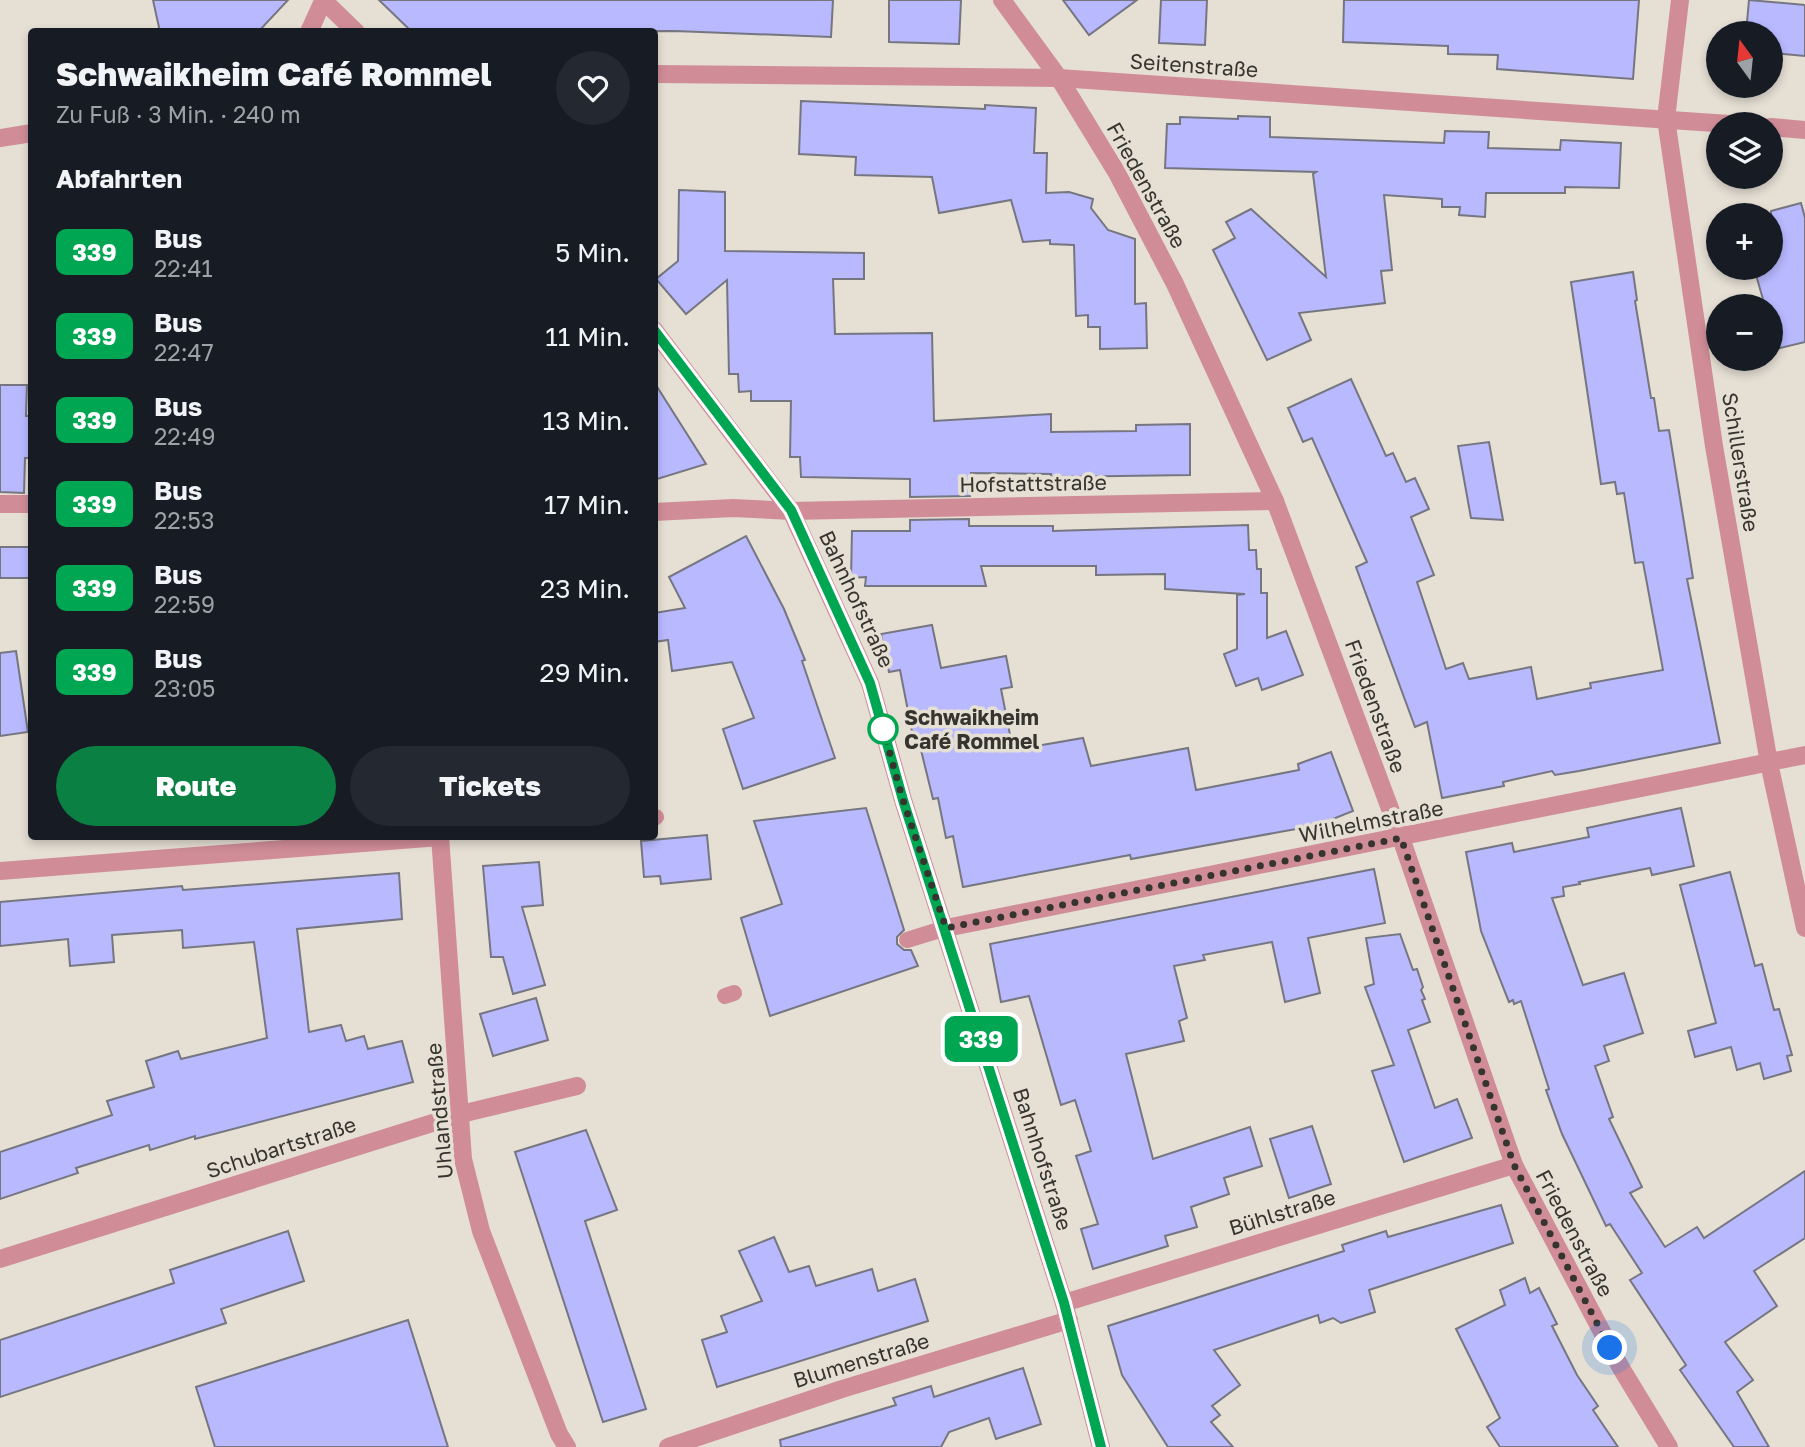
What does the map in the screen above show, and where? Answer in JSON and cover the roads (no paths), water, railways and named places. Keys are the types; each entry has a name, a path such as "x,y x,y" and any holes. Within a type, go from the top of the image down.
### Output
{"street":[{"path":"311,28 323,0 352,28"},
{"name":"Friedenstraße","path":"1002,0 1059,78 1117,173 1175,284 1275,501 1401,838 1514,1165 1609,1345 1669,1447"},
{"name":"Schillerstraße","path":"1680,0 1666,119 1714,446 1769,763 1805,928"},
{"name":"Seitenstraße","path":"658,74 1059,78 1706,122"},
{"path":"1783,129 1805,130"},
{"path":"0,138 28,134"},
{"name":"Bahnhofstraße","path":"658,335 791,510 870,683 903,800 1067,1311 1101,1447"},
{"name":"Hofstattstraße","path":"658,512 733,508 791,510 1275,501"},
{"path":"0,503 28,504"},
{"name":"Wilhelmstraße","path":"946,928 1805,755"},
{"path":"0,871 401,840"},
{"name":"Uhlandstraße","path":"440,840 463,1158 481,1231 559,1434 567,1447"},
{"name":"Schubartstraße","path":"0,1259 461,1114 578,1086"},
{"name":"Bühlstraße","path":"1067,1311 1514,1165"},
{"name":"Blumenstraße","path":"668,1447 1067,1311"}],"lane":[{"path":"907,940 946,928"}],"place":[{"name":"Schwaikheim Café Rommel","path":"883,729"}]}
